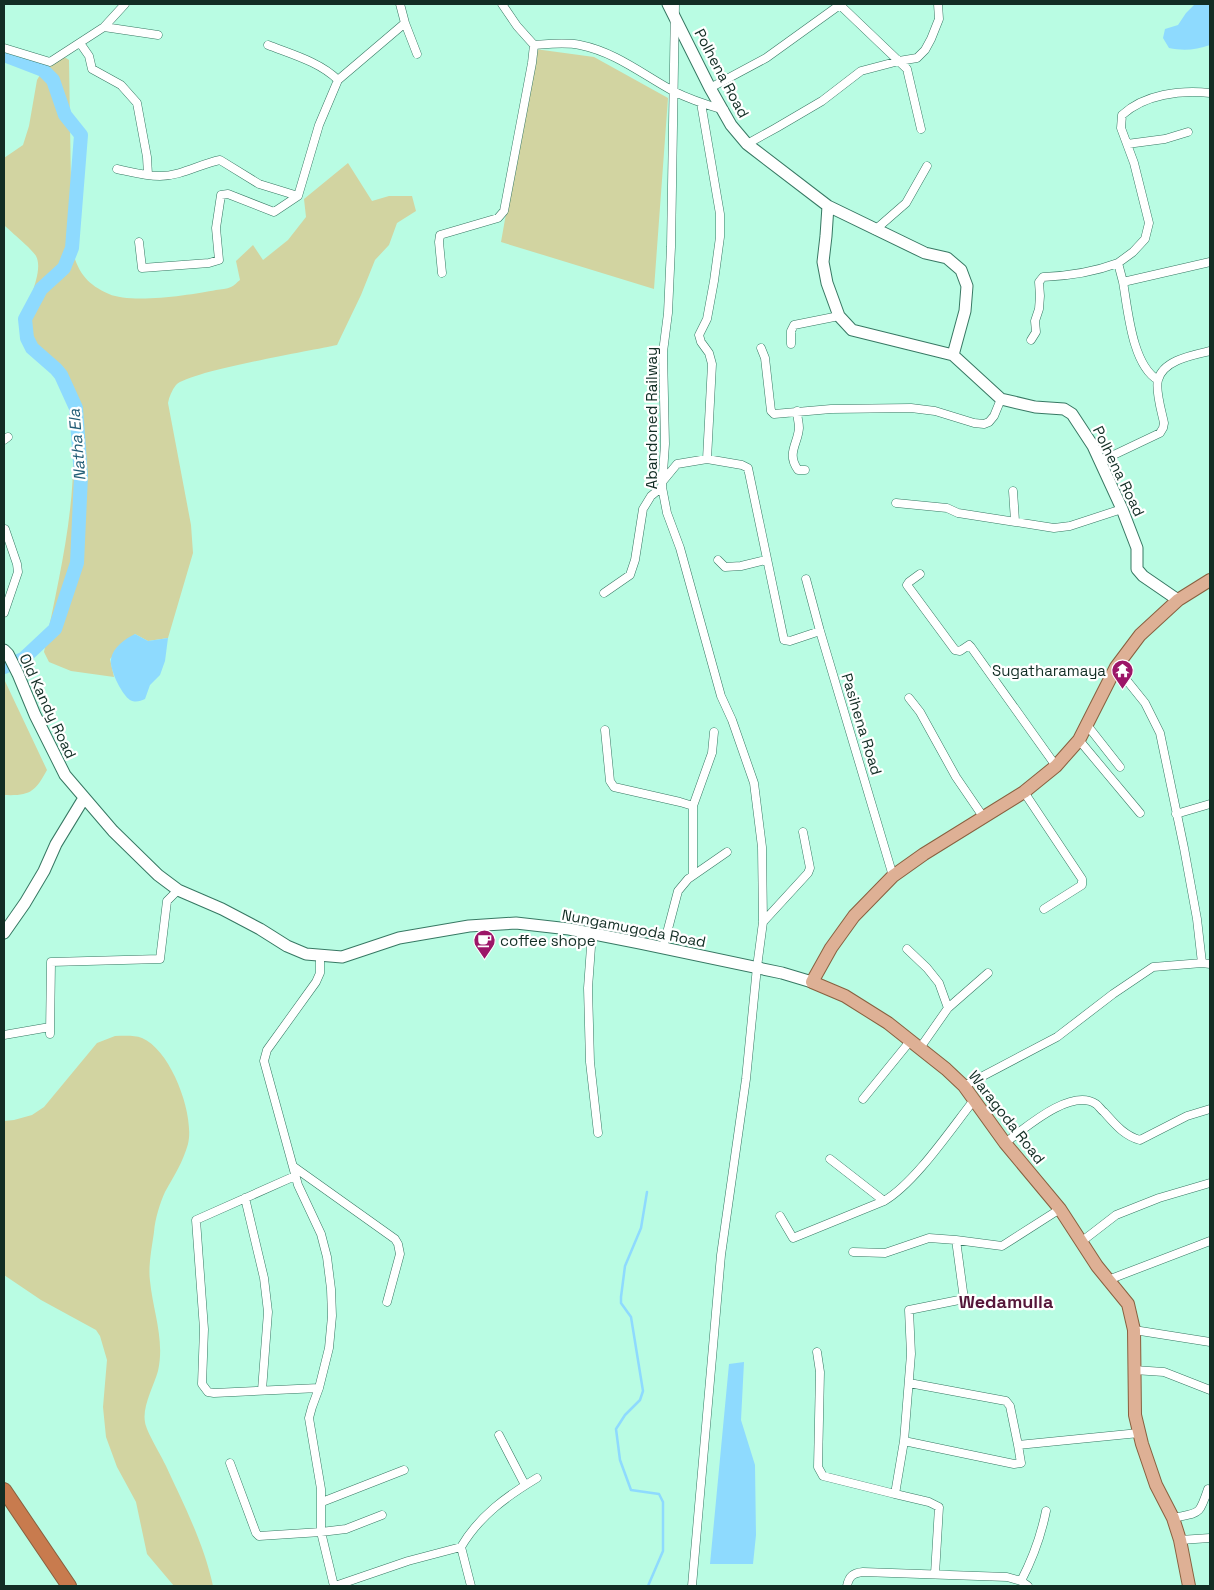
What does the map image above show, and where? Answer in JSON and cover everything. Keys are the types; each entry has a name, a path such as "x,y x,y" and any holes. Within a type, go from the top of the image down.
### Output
{"highway":[{"path":"4,1490 69,1586"},
{"path":"4,1507 58,1586"}],"main road":[{"path":"812,982 831,948 854,916 893,876 924,854 1024,792 1056,766 1080,740 1116,667 1140,634 1178,600 1210,580"},
{"name":"Waragoda Road","path":"812,982 844,996 888,1023 916,1044 964,1086 1005,1143 1060,1209 1108,1280 1128,1304 1134,1330 1135,1415 1156,1485 1173,1518 1180,1540 1189,1586"}],"street":[{"path":"4,48 50,62 104,27 124,4"},
{"path":"400,4 417,54"},
{"path":"442,273 440,235 498,218 504,211 534,45 517,26 502,4"},
{"name":"Polhena Road","path":"668,4 710,88 731,125 747,144 828,206 925,254 947,258 961,270 967,286 965,311 953,355"},
{"name":"Abandoned Railway","path":"675,4 670,266 668,314 663,352 665,444 663,484 667,513 680,548 721,696 732,720 754,783 762,846 763,922 746,1079 721,1255 692,1586"},
{"path":"747,144 822,101 861,71 899,60 917,58 925,50 939,19 938,4"},
{"path":"710,88 766,58 841,5 907,69 921,129"},
{"path":"139,242 142,268 209,263 219,260 216,228 221,195 228,194 274,212 298,196 319,125 338,80 405,23"},
{"path":"104,27 158,35"},
{"path":"80,43 89,56 92,69 121,85 137,103 147,157 148,174"},
{"path":"534,45 579,44 608,52 674,91 701,103 724,110"},
{"path":"268,45 295,55 330,72 338,80"},
{"path":"1031,340 1036,332 1035,321 1040,296 1039,282 1043,277 1081,273 1118,263 1133,252 1145,239 1150,223 1121,128 1122,115 1132,106 1144,100 1180,93 1210,93"},
{"path":"701,103 720,214 720,237 714,281 707,320 699,335 700,342 709,353 712,364 707,459"},
{"path":"1127,144 1165,139 1188,132"},
{"path":"118,169 161,176 186,171 205,163 220,160 259,184 298,196"},
{"path":"876,230 906,203 927,166"},
{"name":"Polhena Road","path":"828,206 823,262 827,284 839,316 852,330 953,355 1001,399 1035,407 1064,409 1072,414 1093,446 1122,509 1137,548 1137,569 1143,576 1178,600"},
{"path":"1123,282 1210,262"},
{"path":"1118,263 1136,346 1150,376 1158,380"},
{"path":"791,344 791,331 794,325 839,316"},
{"path":"761,348 765,358 772,413 831,408 911,408 935,411 974,423 984,424 990,422 1001,399"},
{"path":"1100,461 1160,433 1163,428 1158,380 1163,370 1187,357 1210,351"},
{"path":"797,411 799,429 793,448 794,464 798,470 805,470"},
{"path":"604,593 630,575 635,560 643,509 677,464 707,459 742,465 748,468 784,640 790,641 820,631"},
{"path":"1013,492 1015,521"},
{"path":"896,503 947,508 958,513 1054,528 1070,526 1122,509"},
{"path":"4,613 18,572 5,529"},
{"path":"718,560 725,566 741,566 766,560"},
{"path":"920,574 909,582 908,585 955,650 960,651 969,646 971,647 1056,766"},
{"name":"Pasihena Road","path":"806,579 893,876"},
{"name":"Old Kandy Road","path":"6,652 18,674 54,756 65,775 84,798"},
{"path":"964,1086 1057,1037 1113,994 1153,967 1206,963 1160,733 1145,703 1116,667"},
{"path":"909,698 920,712 956,777 984,818"},
{"path":"1087,725 1120,767"},
{"path":"605,730 610,781 614,788 693,806"},
{"path":"693,875 693,806 712,752 714,732"},
{"path":"1080,740 1140,813"},
{"path":"1024,792 1083,883 1044,909"},
{"path":"4,933 44,871 56,844 84,798"},
{"name":"Nungamugoda Road","path":"84,798 113,831 158,875 178,890 222,908 287,946 306,954 342,957 399,938 469,926 516,923 592,933 757,967 812,982"},
{"path":"1176,814 1210,804"},
{"path":"763,922 808,873 810,868 803,832"},
{"path":"663,948 678,891 688,878 727,852"},
{"path":"4,1035 50,1031 52,962 160,959 167,900 178,890"},
{"path":"592,933 588,988 590,1062 598,1133"},
{"path":"907,949 927,968 939,983 948,1008"},
{"path":"320,956 320,973 316,982 267,1050 264,1060 296,1176 321,1234 332,1289 329,1348 309,1418 322,1502 321,1532 335,1586 408,1561 461,1547"},
{"path":"863,1099 948,1008 988,973"},
{"path":"780,1216 794,1238 894,1196 917,1172 974,1100"},
{"path":"1005,1143 1042,1115 1065,1103 1079,1100 1095,1103 1121,1131 1140,1140 1186,1116 1210,1110"},
{"path":"830,1159 884,1201"},
{"path":"294,1167 395,1239 400,1254 387,1302"},
{"path":"296,1176 196,1220 204,1329 202,1384 208,1392 214,1393 319,1388"},
{"path":"1081,1242 1116,1216 1159,1198 1210,1183"},
{"path":"245,1198 264,1278 268,1312 262,1390"},
{"path":"853,1252 885,1253 930,1238 1002,1246 1060,1209"},
{"path":"895,1494 904,1441 909,1382 911,1354 909,1310 964,1299 956,1240"},
{"path":"1108,1280 1210,1241"},
{"path":"1134,1330 1210,1342"},
{"path":"817,1352 820,1372 818,1467 823,1476 929,1502 939,1507 934,1574"},
{"path":"1134,1370 1164,1372 1210,1390"},
{"path":"904,1441 1014,1464 1020,1463 1010,1406 1006,1402 909,1382"},
{"path":"1018,1445 1139,1433"},
{"path":"499,1435 525,1485"},
{"path":"230,1463 256,1533 259,1536 346,1529 382,1514"},
{"path":"322,1502 404,1470"},
{"path":"471,1586 461,1547 466,1538 492,1509 537,1478"},
{"path":"1173,1518 1196,1513 1201,1508 1208,1489"},
{"path":"847,1586 849,1578 853,1573 863,1572 1007,1577 1024,1584 1041,1534 1046,1511"},
{"path":"1180,1540 1210,1538"}],"green space":[{"path":"535,49 594,57 668,98 654,289 501,242"},
{"path":"58,56 63,56 69,60 72,248 84,276 94,286 109,294 131,298 161,298 226,289 232,286 240,280 236,261 253,245 263,260 288,240 306,217 304,199 348,163 372,201 389,196 412,196 416,211 397,223 389,245 375,260 361,295 337,345 226,368 203,374 176,385 168,403 191,525 193,553 168,638 148,641 135,634 110,659 114,677 71,671 49,662 44,652 69,520 73,466 72,412 69,397 61,376 32,347 27,337 26,317 38,273 36,256 4,225 4,158 23,145 29,126 37,80 43,70"},
{"path":"4,679 47,770 35,788 20,795 4,795"},
{"path":"115,1036 142,1038 153,1045 171,1069 184,1101 188,1117 188,1144 181,1163 163,1196 158,1211 150,1256 151,1292 158,1326 160,1359 145,1410 145,1422 199,1540 213,1586 174,1586 147,1554 136,1502 117,1467 106,1437 103,1407 107,1360 100,1336 96,1330 41,1300 4,1275 4,1121 32,1115 44,1107 97,1043"}],"water":[{"path":"1195,4 1210,4 1210,45 1190,49 1169,48 1163,38 1165,29 1178,25"},
{"path":"135,634 148,641 168,638 165,661 160,675 150,685 145,699 136,702 130,700 123,693 114,675 111,663 112,655 117,647"},
{"path":"744,1362 741,1420 755,1465 756,1535 753,1564 710,1564 729,1364"}],"waterway":[{"name":"Natha Ela","path":"4,55 43,70 53,80 65,115 81,135 72,248 64,268 41,289 25,319 27,338 32,348 61,375 76,408 81,476 77,563 55,629 23,659 4,667"},
{"path":"647,1192 641,1228 625,1266 621,1297 621,1303 631,1317 643,1391 640,1400 625,1415 616,1429 620,1460 631,1490 659,1494 663,1502 663,1551 648,1586"}],"place":[{"name":"Sugatharamaya","path":"1122,689"},
{"name":"coffee shope","path":"484,959"}],"district":[{"name":"Wedamulla","path":"1006,1301"}]}
